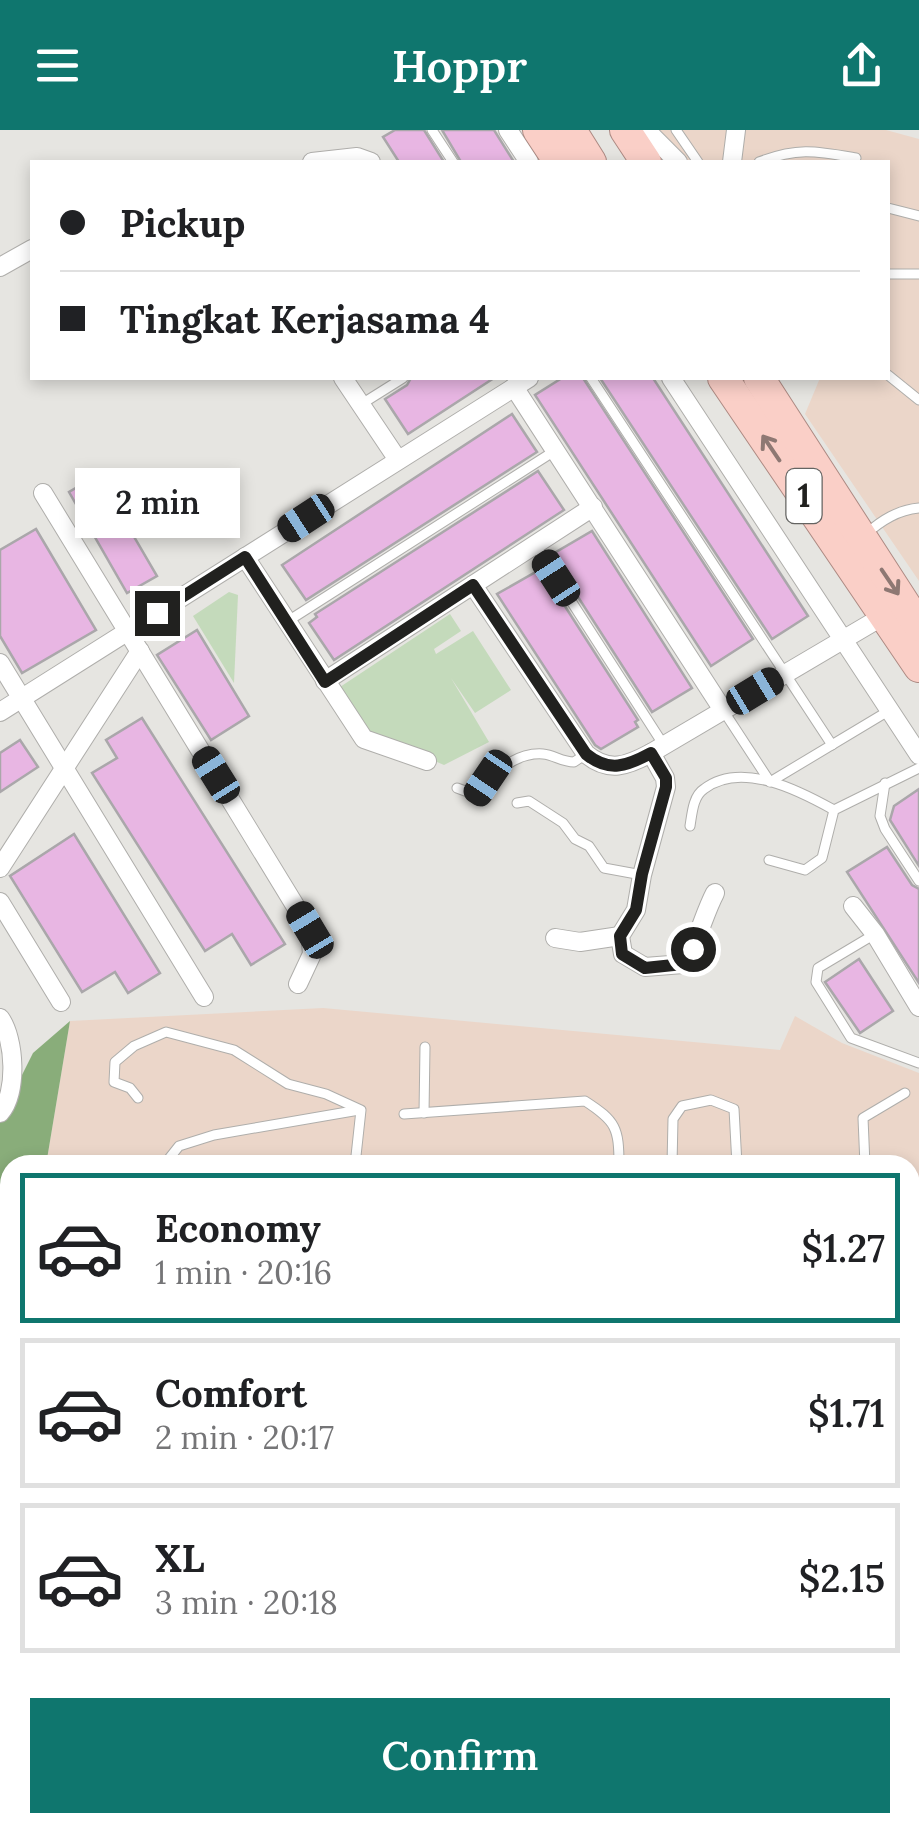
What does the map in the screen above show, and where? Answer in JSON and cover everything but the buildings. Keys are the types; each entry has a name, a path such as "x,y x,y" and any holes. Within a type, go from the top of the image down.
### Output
{"highway":[{"path":"538,130 559,160"},
{"path":"571,130 590,160"},
{"path":"605,130 625,160"},
{"path":"625,130 645,160"},
{"name":"1","path":"724,380 919,668"},
{"name":"1","path":"765,380 860,539 919,626"}],"street":[{"path":"508,130 528,160"},
{"path":"646,130 676,160"},
{"path":"732,160 736,130"},
{"path":"330,160 366,160"},
{"path":"0,267 30,251"},
{"path":"343,380 398,460"},
{"path":"671,380 919,755"},
{"path":"0,712 522,382 556,450 724,710"},
{"path":"43,493 310,930 312,954 298,984"},
{"path":"325,682 593,506"},
{"path":"245,557 364,738 426,762"},
{"path":"473,585 593,759 624,766 884,615"},
{"path":"0,868 140,651"},
{"path":"0,663 204,997"},
{"path":"658,749 666,787 636,910 620,936 622,954 645,968 683,964 715,893"},
{"path":"0,902 62,1002"},
{"path":"853,906 875,934 919,1007"},
{"path":"555,938 580,942 620,936"},
{"path":"0,1018 7,1028 12,1094 0,1113"}],"lane":[{"path":"432,130 452,160"},
{"path":"676,130 697,160"},
{"path":"764,160 806,149 856,158"},
{"path":"890,209 919,216"},
{"path":"890,274 919,274"},
{"path":"890,378 919,400"},
{"path":"360,405 400,380"},
{"path":"592,380 832,745"},
{"path":"286,622 556,450"},
{"path":"860,539 880,521 919,508"},
{"path":"535,545 658,749"},
{"path":"724,710 770,782 890,710"},
{"path":"458,788 476,795 488,778 530,756 547,754 574,762 593,759"},
{"path":"769,860 805,870 822,858 834,810 919,768"},
{"path":"690,826 702,789 734,777 797,790 834,810"},
{"path":"885,783 880,816 919,881"},
{"path":"518,803 529,800 563,823 575,838 589,846 604,868 642,874"},
{"path":"875,934 818,968 816,982 851,1038 919,1063"},
{"path":"138,1098 130,1088 114,1082 115,1062 134,1046 166,1032 234,1050 288,1084 326,1094 361,1110"},
{"path":"424,1113 425,1047"},
{"path":"864,1155 862,1118 904,1092"},
{"path":"672,1155 673,1119 682,1106 711,1100 734,1109 736,1155"},
{"path":"404,1114 585,1101 609,1117 619,1136 618,1155"},
{"path":"172,1155 179,1146 214,1135 361,1110"},
{"path":"356,1155 361,1110"}],"shaded area":[{"path":"655,130 886,130 919,139 919,581 805,414 819,380 890,380 890,160 683,160"},
{"path":"323,1008 780,1050 795,1016 842,1043 919,1073 919,1155 48,1155 70,1021"}],"green space":[{"path":"229,592 238,595 234,683 193,616"},
{"path":"450,614 461,631 434,649 436,654 473,631 511,690 475,713 451,678 489,742 444,765 368,732 340,687"},
{"path":"70,1021 48,1155 0,1155 0,1111 6,1107 33,1053"}],"route":[{"path":"157,613 245,557 325,682 473,585 586,754 612,767 624,766 651,753 662,769 666,787 636,910 620,936 622,954 645,968 683,964 693,949"}]}
